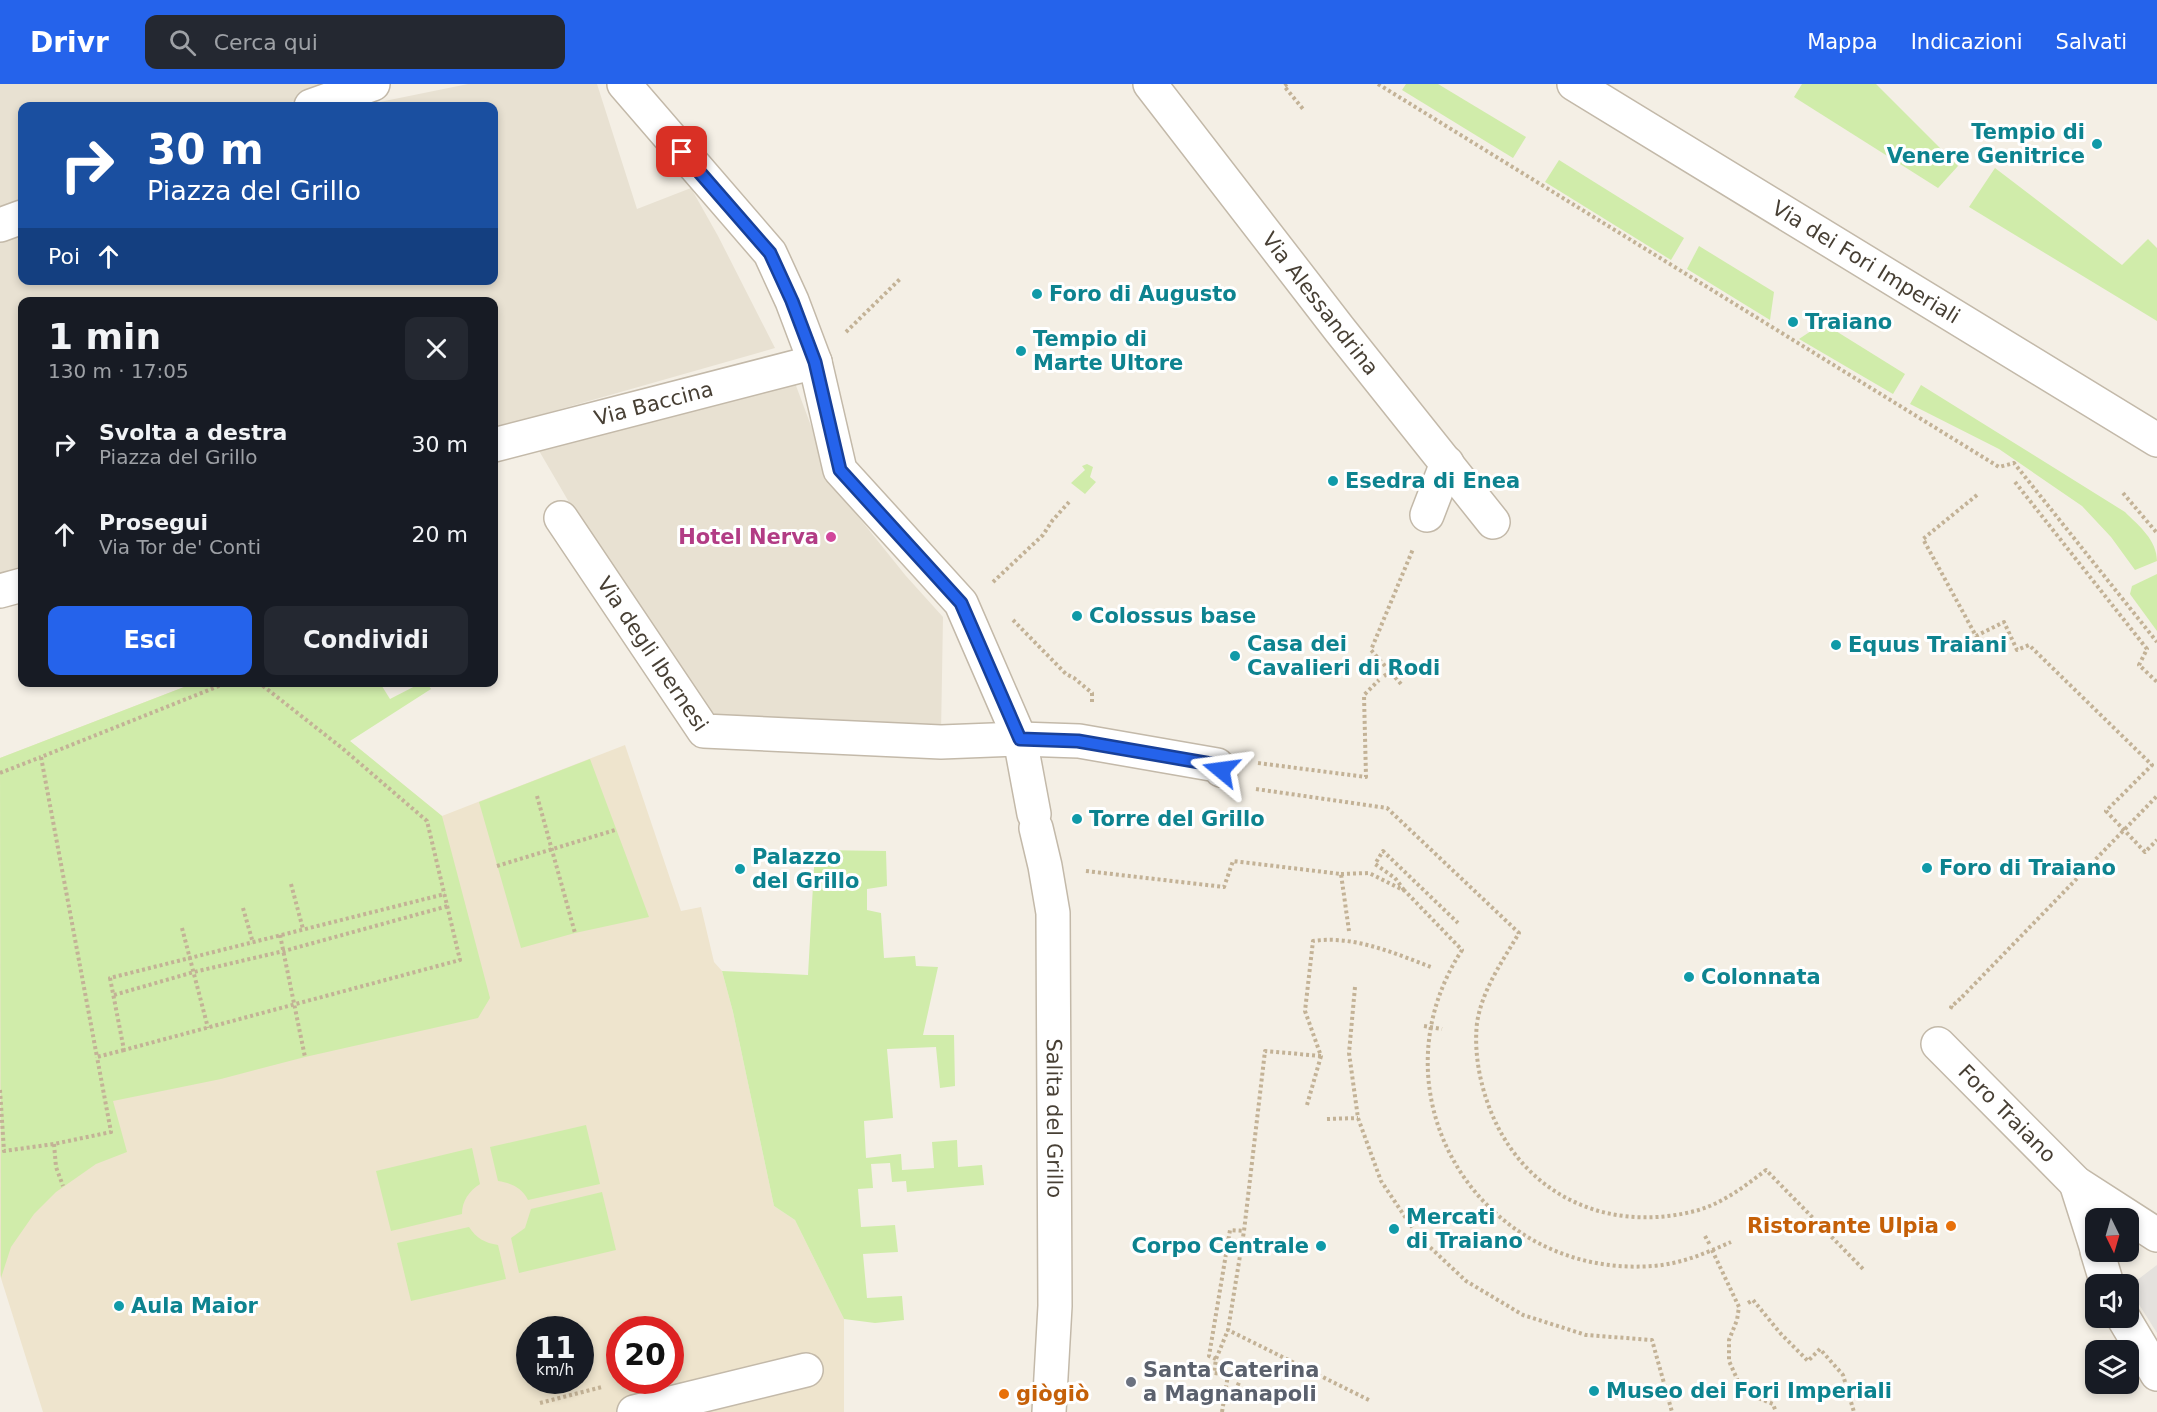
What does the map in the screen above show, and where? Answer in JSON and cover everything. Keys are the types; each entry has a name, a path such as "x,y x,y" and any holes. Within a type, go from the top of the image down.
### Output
{"street":[{"path":"322,102 373,84"},
{"name":"Salita del Grillo","path":"624,84 770,253 792,301 815,362 840,470 961,603 1020,739 1053,913 1055,1294 1049,1412"},
{"name":"Via Alessandrina","path":"1150,84 1340,330 1493,522"},
{"name":"Via dei Fori Imperiali","path":"1574,84 2157,440"},
{"path":"0,225 18,218"},
{"name":"Via Baccina","path":"498,444 815,362"},
{"path":"1426,515 1447,464"},
{"name":"Via degli Ibernesi","path":"561,518 704,731 941,742 1020,739"},
{"path":"0,591 18,586"},
{"path":"1020,739 1078,741 1220,765"},
{"name":"Foro Traiano","path":"1938,1044 2076,1183 2157,1235"},
{"name":"Foro Traiano","path":"2076,1183 2085,1211"},
{"path":"2130,1328 2157,1374"},
{"path":"634,1412 709,1403 806,1370"}],"path":[{"path":"1287,84 1284,86 1303,109"},
{"path":"1378,84 1999,467 2014,464 2157,642"},
{"path":"846,332 900,279"},
{"path":"2015,482 2147,649 2139,665 2157,682"},
{"path":"2123,493 2157,533"},
{"path":"1977,495 1923,539 1976,636 2004,622 2017,650 2030,645 2152,765 2106,811 2145,852 2157,840"},
{"path":"996,579 1043,535 1069,502"},
{"path":"1401,684 1371,650 1426,515"},
{"path":"1010,618 1066,674 1092,693 1094,700 1089,708"},
{"path":"1384,676 1389,672"},
{"path":"1220,765 1366,777 1364,695 1379,681"},
{"path":"0,773 216,687"},
{"path":"97,1057 460,960 427,821 342,748 264,687"},
{"path":"0,1090 4,1151 54,1144 111,1132 41,757"},
{"path":"1220,765 1251,788 1387,808 1519,933 1487,989 1477,1025 1477,1053 1483,1088 1498,1130 1525,1167 1548,1189 1581,1206 1614,1215 1648,1218 1693,1212 1711,1205 1740,1189 1766,1170 1864,1270"},
{"path":"537,796 575,933"},
{"path":"1962,997 2157,796"},
{"path":"497,866 615,830"},
{"path":"1458,923 1383,851 1375,864 1395,878 1462,950 1452,965 1436,1002 1428,1042 1428,1082 1436,1122 1451,1159 1474,1193 1503,1221 1537,1244 1574,1259 1614,1266 1654,1266 1694,1258 1711,1248 1731,1242"},
{"path":"1045,866 1224,887 1233,861 1341,874 1369,873 1405,891"},
{"path":"1341,874 1349,931"},
{"path":"291,885 303,930"},
{"path":"124,1050 110,978 445,894"},
{"path":"114,995 448,906"},
{"path":"243,908 252,943"},
{"path":"182,928 208,1028"},
{"path":"280,935 304,1057"},
{"path":"1307,1105 1321,1056 1305,1011 1313,941 1326,939 1377,947 1431,967"},
{"path":"1355,987 1349,1053 1358,1118 1381,1181 1418,1236 1466,1281 1523,1315 1586,1335 1652,1340 1672,1412"},
{"path":"1424,1026 1442,1029"},
{"path":"1222,1412 1228,1375 1214,1373 1216,1359 1228,1330 1244,1231 1265,1051 1321,1056"},
{"path":"1327,1119 1358,1118"},
{"path":"54,1144 56,1167 63,1186"},
{"path":"1216,1359 1209,1356 1230,1230 1244,1231"},
{"path":"1705,1236 1739,1307 1737,1320 1729,1340 1729,1361 1738,1381 1753,1396 1773,1404 1776,1412"},
{"path":"1748,1303 1753,1300 1781,1334 1808,1361 1820,1349 1843,1375 1854,1412"},
{"path":"1228,1330 1369,1400"},
{"path":"1224,1400 1231,1401 1240,1380"},
{"path":"540,1403 606,1386"}],"shaded area":[{"path":"0,84 327,84 292,102 18,102 18,207 0,214"},
{"path":"468,84 597,84 637,209 691,188 775,348 498,427 498,297 18,297 18,572 0,578 0,235 18,228 18,285 498,285 498,102 380,102"},
{"path":"795,383 823,458 840,494 906,576 943,617 941,733 710,719 573,509 538,449"},
{"path":"184,687 283,687 442,816 625,745 681,911 701,907 714,962 722,971 733,1012 774,1206 795,1220 844,1319 844,1412 43,1412 0,1275 0,758"},
{"path":"2157,1265 2157,1333 2139,1304 2139,1279"}],"green space":[{"path":"1406,84 1438,84 1526,137 1513,158 1402,90"},
{"path":"1802,84 1876,84 1958,166 1938,188 1794,97"},
{"path":"1559,160 1684,238 1671,260 1545,182"},
{"path":"1995,168 2122,265 2148,239 2157,248 2157,321 1969,207"},
{"path":"1699,246 1774,292 1770,320 1687,269"},
{"path":"1823,323 1905,374 1893,394 1799,339"},
{"path":"1921,385 2125,512 2151,540 2157,561 2135,570 2111,537 2082,506 1999,449 1910,404"},
{"path":"1087,464 1093,467 1090,477 1096,482 1085,494 1071,483 1085,470 1082,466"},
{"path":"2157,574 2157,631 2130,594 2132,586"},
{"path":"184,687 382,687 390,699 413,687 430,687 431,689 350,741 442,816 490,998 478,1018 305,1057 221,1079 113,1101 127,1152 96,1164 56,1192 34,1214 11,1247 1,1278 0,758"},
{"path":"590,759 649,917 575,933 521,948 479,802"},
{"path":"815,850 886,851 887,886 867,889 867,910 881,913 884,958 915,956 916,966 938,967 923,1035 954,1035 955,1086 940,1088 936,1047 887,1049 893,1118 864,1121 866,1158 901,1154 902,1170 934,1168 932,1142 957,1140 958,1167 982,1165 984,1185 907,1192 906,1181 892,1182 890,1163 871,1164 873,1188 858,1189 861,1227 895,1225 898,1252 863,1254 867,1298 902,1296 904,1320 875,1323 844,1319 795,1220 774,1206 733,1012 722,971 808,975"},
{"path":"586,1125 600,1184 528,1200 516,1187 498,1181 490,1147"},
{"path":"472,1148 480,1184 467,1197 462,1214 391,1231 376,1171"},
{"path":"602,1192 616,1250 519,1273 511,1238 525,1228 531,1209"},
{"path":"469,1227 481,1239 498,1245 506,1279 411,1301 397,1243"}],"place":[{"name":"Tempio di Venere Genitrice","path":"2097,144"},
{"name":"Foro di Augusto","path":"1037,294"},
{"name":"Traiano","path":"1793,322"},
{"name":"Tempio di Marte Ultore","path":"1021,351"},
{"name":"Esedra di Enea","path":"1333,481"},
{"name":"Hotel Nerva","path":"831,537"},
{"name":"Colossus base","path":"1077,616"},
{"name":"Equus Traiani","path":"1836,645"},
{"name":"Casa dei Cavalieri di Rodi","path":"1235,656"},
{"name":"Torre del Grillo","path":"1077,819"},
{"name":"Foro di Traiano","path":"1927,868"},
{"name":"Palazzo del Grillo","path":"740,869"},
{"name":"Colonnata","path":"1689,977"},
{"name":"Ristorante Ulpia","path":"1951,1226"},
{"name":"Mercati di Traiano","path":"1394,1229"},
{"name":"Corpo Centrale","path":"1321,1246"},
{"name":"Aula Maior","path":"119,1306"},
{"name":"Santa Caterina a Magnanapoli","path":"1131,1382"},
{"name":"Museo dei Fori Imperiali","path":"1594,1391"},
{"name":"giògiò","path":"1004,1394"}],"route":[{"path":"682,152 770,253 792,301 815,362 840,470 961,603 1020,739 1078,741 1217,765 1221,770"}]}
